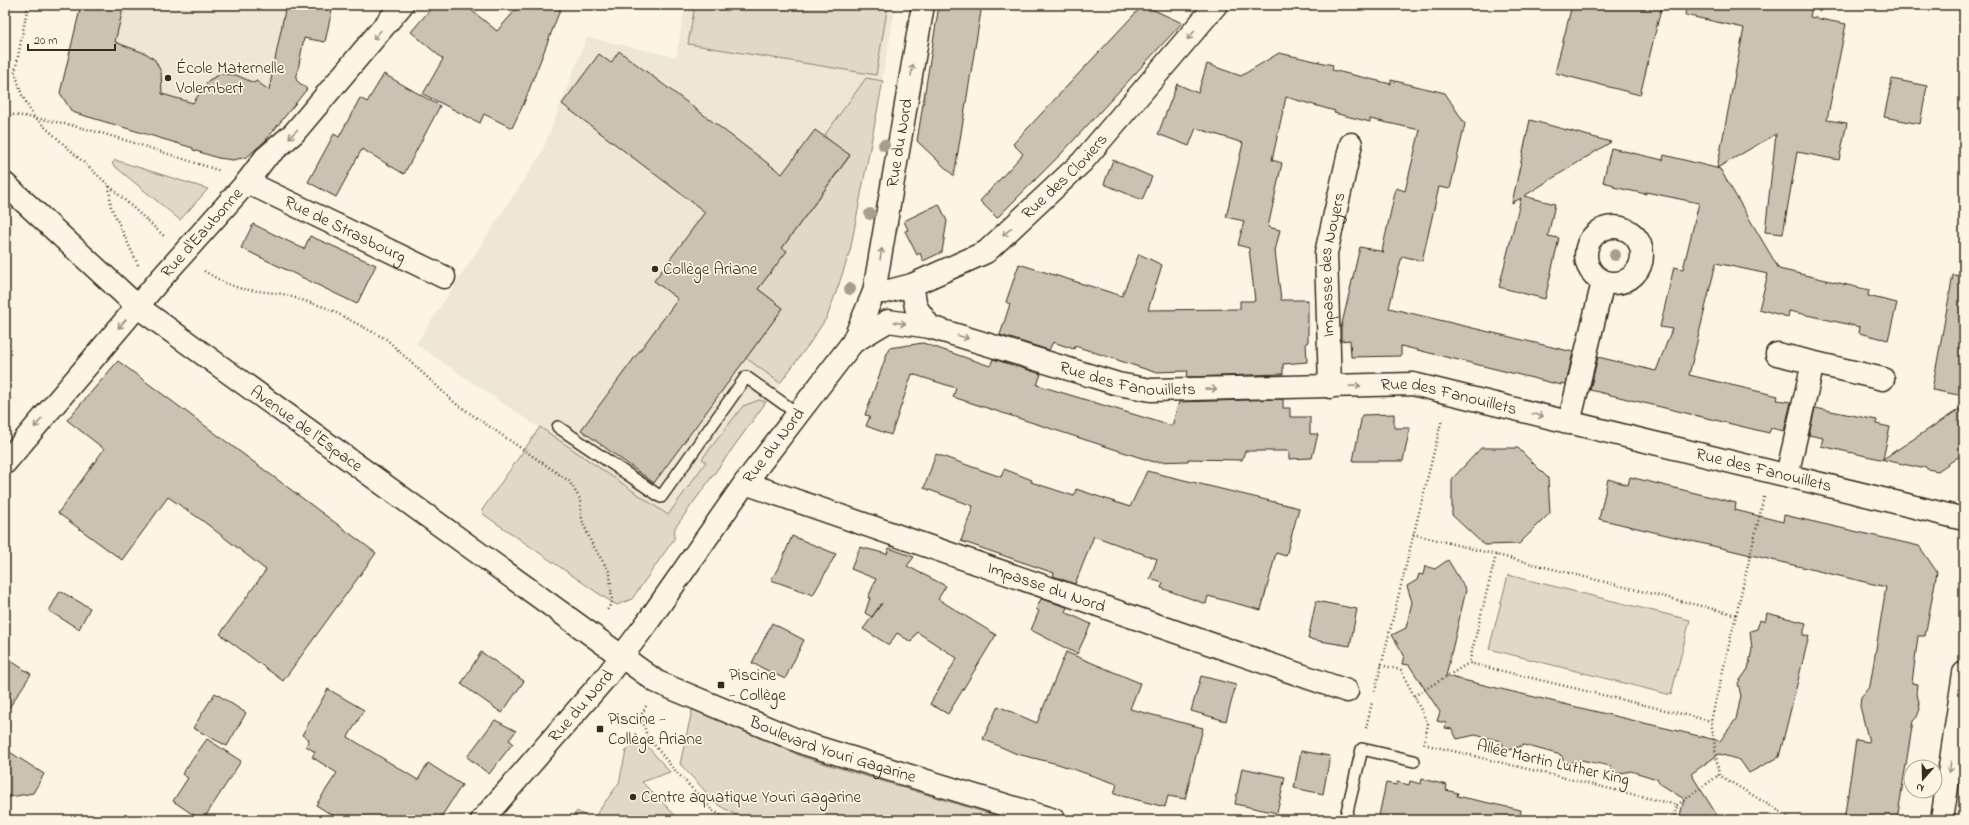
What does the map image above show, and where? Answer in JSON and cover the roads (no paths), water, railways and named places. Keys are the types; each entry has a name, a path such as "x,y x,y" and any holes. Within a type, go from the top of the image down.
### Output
{"street":[{"name":"Rue d'Eaubonne","path":"5,463 247,182 265,158 294,133 402,5"},
{"name":"Rue du Nord","path":"482,820 606,677 745,483 853,342 874,292 923,5"},
{"name":"Rue des Cloviers","path":"874,292 885,292 912,285 986,252 1082,162 1216,5"},
{"name":"Impasse des Noyers","path":"1330,387 1326,253 1351,144"},
{"name":"Rue de Strasbourg","path":"247,182 444,277"},
{"name":"Avenue de l'Espace","path":"5,184 138,307 622,656"},
{"path":"1569,423 1603,282"},
{"path":"912,285 916,307 930,327"},
{"name":"Rue des Fanouillets","path":"853,342 888,321 930,327 1118,384 1151,390 1413,384 1964,518"},
{"path":"1777,354 1883,379"},
{"path":"1778,473 1813,362"},
{"name":"Impasse du Nord","path":"745,483 1347,691"},
{"name":"Boulevard Youri Gagarine","path":"622,656 658,682 806,744 1054,820"},
{"path":"1942,820 1964,673"}],"lane":[{"path":"558,427 661,497 746,377 798,414"},
{"path":"1345,820 1362,749 1414,761"}],"place":[{"name":"École Maternelle Volembert","path":"168,78"},
{"name":"Collège Ariane","path":"655,269"},
{"name":"Piscine - Collège","path":"721,685"},
{"name":"Piscine - Collège Ariane","path":"600,729"},
{"name":"Centre aquatique Youri Gagarine","path":"633,797"}]}
